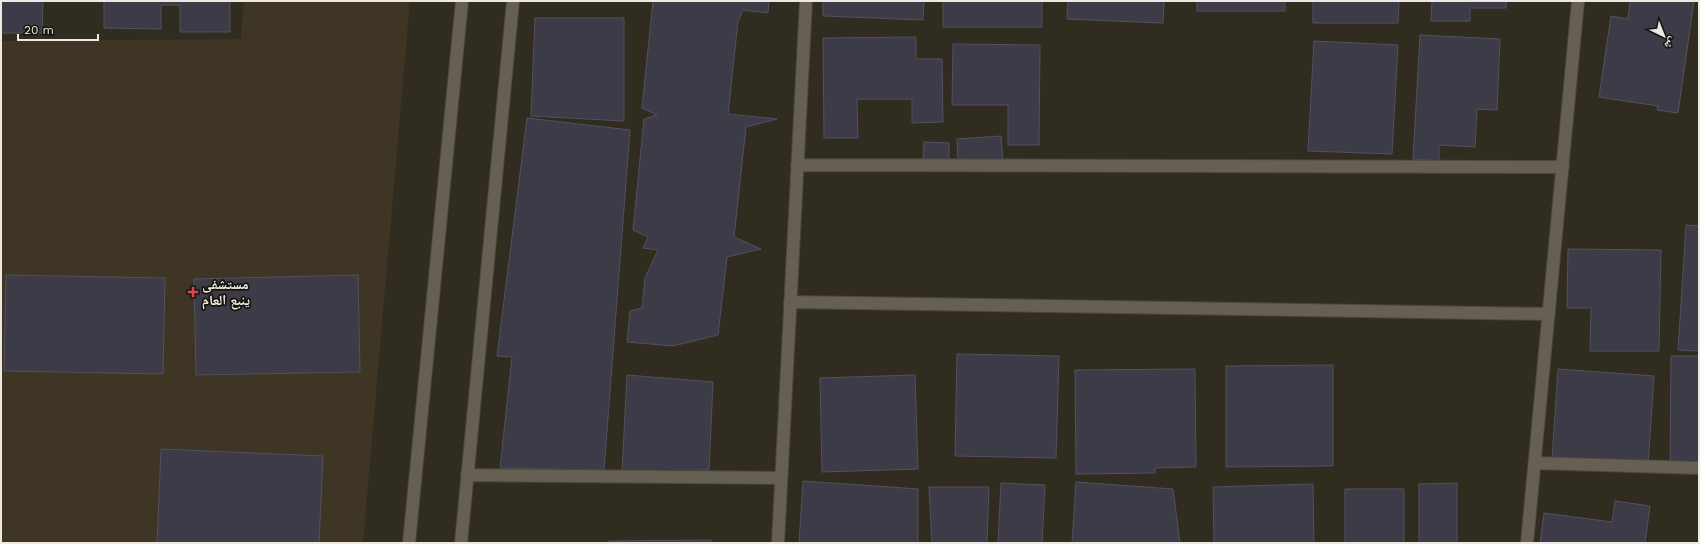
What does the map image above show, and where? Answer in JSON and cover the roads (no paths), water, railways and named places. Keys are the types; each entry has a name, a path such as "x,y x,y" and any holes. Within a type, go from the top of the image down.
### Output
{"street":[{"path":"408,543 462,1"},
{"path":"461,543 513,1"},
{"path":"778,543 806,1"},
{"path":"1527,543 1578,1"},
{"path":"797,165 1562,167"},
{"path":"790,302 1549,314"},
{"path":"1535,463 1699,468"},
{"path":"467,475 781,478"}],"place":[{"name":"مستشفى ينبع العام","path":"193,292"}]}
